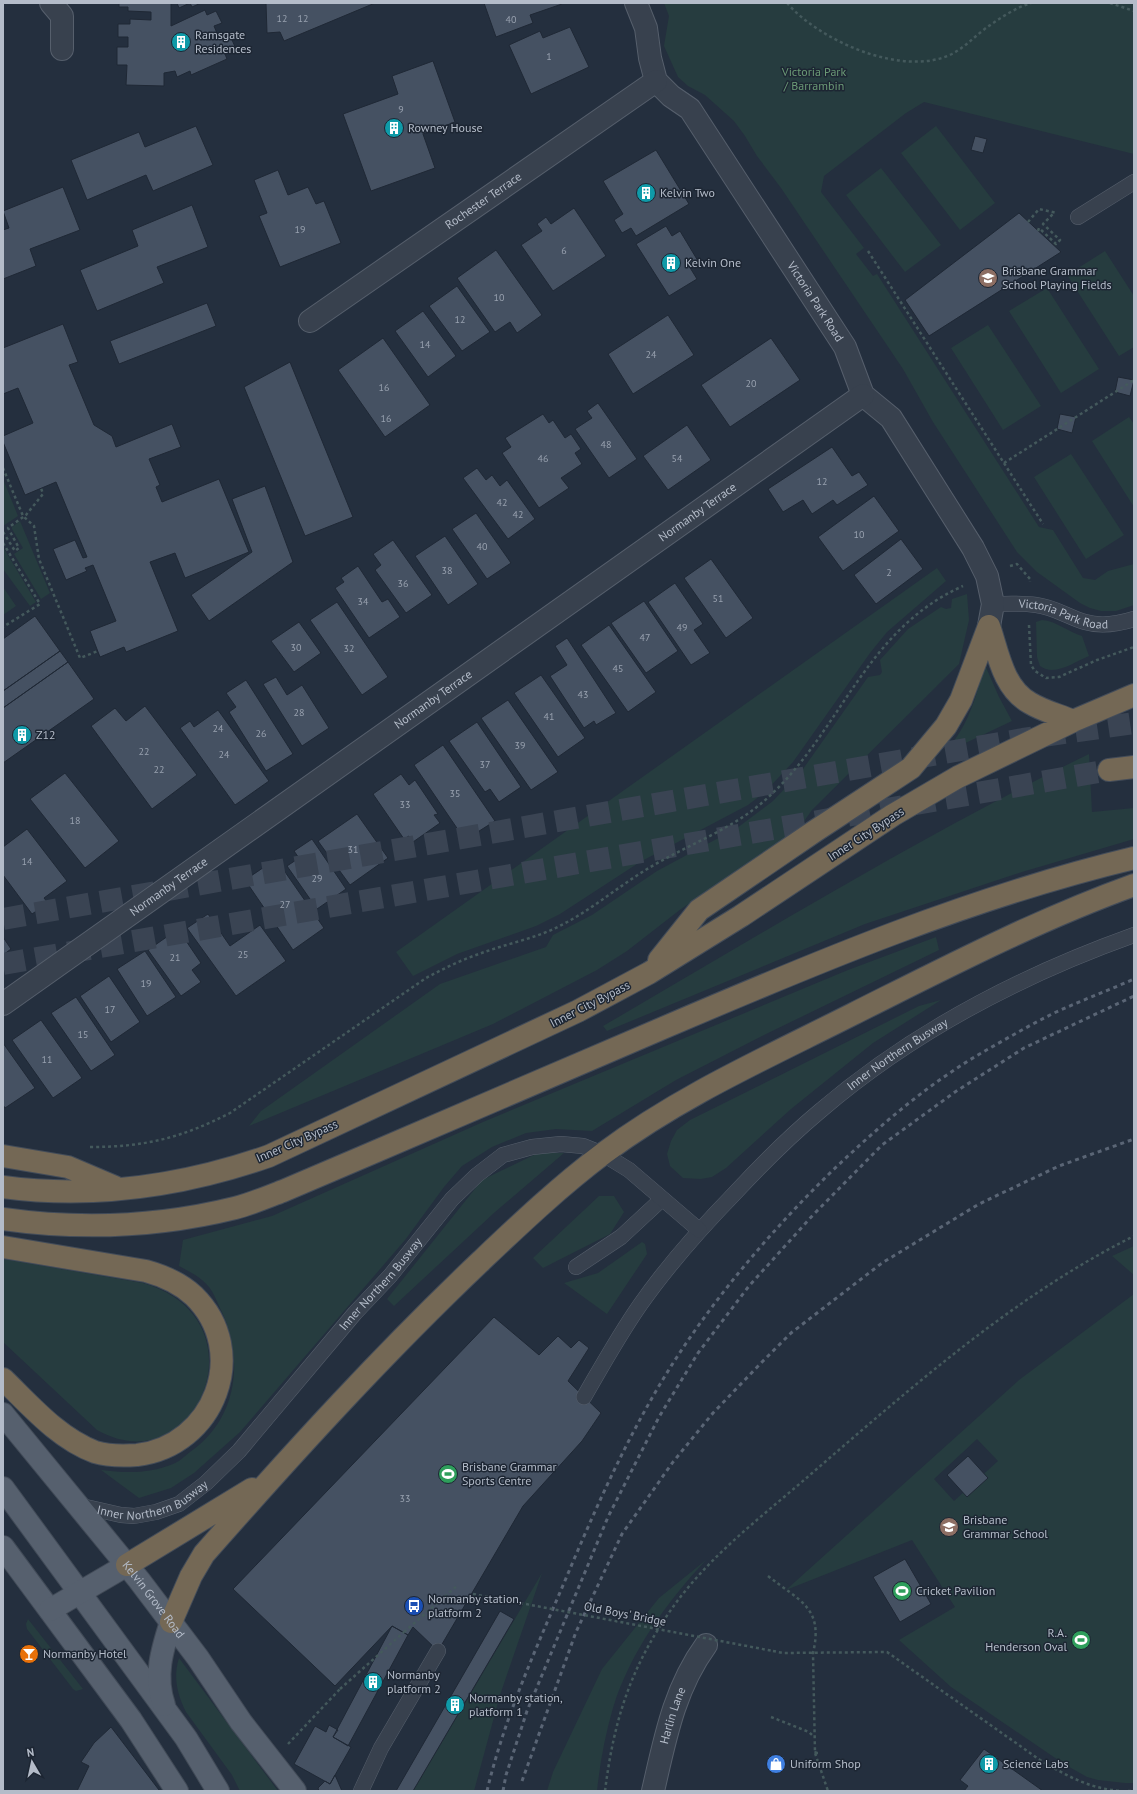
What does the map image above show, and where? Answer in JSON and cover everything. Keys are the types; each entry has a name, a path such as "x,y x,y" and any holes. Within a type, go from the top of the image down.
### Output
{"highway":[{"path":"989,626 1003,672 1012,686 1029,703 1073,721"},
{"path":"649,973 699,910 911,768 946,726 961,700 989,626"},
{"name":"Inner City Bypass","path":"3,1186 40,1191 122,1190 192,1180 229,1170 269,1156 571,1014 649,973 740,916 893,815 958,778 1073,721 1134,695"},
{"path":"1109,770 1134,767"},
{"path":"3,1218 74,1226 113,1226 193,1218 237,1208 283,1191 832,957 970,906 1043,883 1134,858"},
{"path":"171,1622 191,1576 204,1554 400,1339 562,1186 603,1154 639,1128 680,1103 762,1059 998,942 1098,898 1134,885"},
{"path":"3,1156 68,1167 122,1190"},
{"path":"3,1247 146,1271 163,1276 180,1285 194,1296 206,1310 220,1343 222,1361 216,1397 207,1413 196,1427 181,1439 166,1448 148,1453 130,1455 112,1455 97,1452 67,1438 52,1426 3,1379"},
{"path":"127,1565 277,1473"}],"main road":[{"name":"Kelvin Grove Road","path":"3,1414 127,1565 171,1622 241,1722 295,1791"},
{"path":"3,1488 186,1738 218,1791"},
{"path":"3,1547 131,1720 177,1791"},
{"path":"50,1610 127,1565"},
{"path":"168,1713 162,1696 159,1679 160,1665 171,1622"}],"street":[{"path":"636,3 646,28 650,58 656,81"},
{"path":"62,7 62,49"},
{"name":"Rochester Terrace","path":"310,321 656,81"},
{"name":"Victoria Park Road","path":"656,81 671,96 690,109 845,347 862,395"},
{"path":"862,395 891,418 973,548 987,576 993,604 989,626"},
{"name":"Normanby Terrace","path":"3,1004 862,395"},
{"name":"Harlin Lane","path":"653,1791 668,1730 683,1681 693,1662 706,1645"}],"lane":[{"path":"1078,217 1134,182"},
{"name":"Victoria Park Road","path":"993,604 1036,605 1055,610 1086,622 1100,624 1118,624 1134,619"},
{"name":"Inner Northern Busway","path":"584,1397 640,1306 699,1230 752,1175 820,1111 871,1071 941,1026 1016,985 1065,962 1134,935"},
{"name":"Inner Northern Busway","path":"77,1505 121,1515 134,1516 156,1512 179,1504 206,1483 240,1451 355,1313 390,1276 452,1199 477,1175 503,1155 532,1147 561,1144 584,1146 603,1154 629,1170 699,1230"},
{"path":"576,1266 621,1237 662,1199"},
{"path":"361,1791 381,1748 438,1651"}],"path":[{"path":"787,3 813,27 836,40 890,59 919,63 935,60 951,54 1007,15 1031,3"},
{"path":"1110,3 1134,11"},
{"path":"1038,230 1039,228 1056,244 1060,240 1043,224 1055,212"},
{"path":"1028,222 1033,216"},
{"path":"868,251 1043,524"},
{"path":"1004,463 1134,380"},
{"path":"3,468 23,516 34,526 39,559 80,658 98,651"},
{"path":"3,532 15,551 19,548 8,528 26,515 43,494 41,488"},
{"path":"3,543 40,604 3,628"},
{"path":"85,1148 114,1147 170,1139 200,1128 230,1113 426,978 449,966 478,954 544,932 571,920 589,910 653,865 733,823 769,796 798,766 875,657 892,637 917,613 946,594 960,588"},
{"path":"605,1791 610,1750 615,1726 624,1697 637,1668 653,1638 674,1606 710,1564 878,1417 976,1337 1063,1277 1108,1249 1134,1236"},
{"path":"768,1576 799,1598 809,1609 815,1623 816,1638 813,1653 815,1753 828,1791"},
{"path":"285,1747 340,1689 458,1585"},
{"name":"Old Boys' Bridge","path":"473,1594 773,1651 813,1653 887,1652 1040,1760 1096,1788 1122,1791"},
{"path":"771,1717 813,1735 816,1743 815,1747 816,1753 819,1753 815,1753"},
{"path":"1128,1791 1134,1791"}],"green space":[{"name":"Victoria Park / Barrambin","path":"664,3 1134,3 1134,154 924,102 906,113 824,176 821,192 864,248 856,254 873,276 877,274 1039,527 1053,530 1083,578 1095,580 1108,571 1134,564 1134,605 1116,611 1101,611 1090,608 1080,603 1037,572 1017,552 933,422 903,369 781,188 757,156 745,136 734,121 705,95 688,86 678,77 664,46 669,16"},
{"path":"936,126 995,203 960,230 901,153"},
{"path":"881,168 941,245 905,272 846,195"},
{"path":"1105,251 1134,296 1134,347 1119,356 1067,275"},
{"path":"1047,288 1099,369 1061,393 1009,311"},
{"path":"988,325 1041,406 1003,430 951,348"},
{"path":"1129,417 1134,424 1134,507 1092,441"},
{"path":"1071,454 1124,535 1086,559 1034,477"},
{"path":"3,479 18,516 3,526"},
{"path":"20,521 50,593 41,599 14,554 23,548 12,529 12,527"},
{"path":"3,547 36,602 30,606 3,569"},
{"path":"937,568 946,581 887,632 870,653 793,762 765,792 748,805 640,862 560,914 536,926 457,954 413,976 396,952"},
{"path":"3,587 16,606 3,615"},
{"path":"967,594 969,620 959,664 812,810 795,834 681,909 627,951 597,970 493,1024 249,1126 261,1111 440,984 546,947 553,935 592,915 657,871 737,828 773,801 803,769 868,677 880,675 882,672 880,660 908,629 941,607 946,609 951,608 952,599"},
{"path":"1042,620 1052,622 1082,636 1089,656 1071,665 1058,669 1046,669 1040,666 1037,657 1036,622"},
{"path":"985,665 999,697 1012,721 955,748 951,745 968,716 976,697"},
{"path":"1089,754 1092,812 1134,808 1134,839 1022,872 865,924 607,1031 603,1026 904,851 1027,785"},
{"path":"936,937 939,950 764,1035 676,1080 592,1131 556,1129 526,1133 492,1147 462,1166 444,1187 405,1240 240,1432 194,1473 171,1488 139,1498 101,1470 137,1472 155,1470 175,1463 182,1459 206,1438 218,1423 227,1405 232,1386 234,1367 233,1347 228,1327 212,1292 206,1283 179,1266 183,1240 272,1216 483,1122 848,970"},
{"path":"941,1000 873,1043 791,1109 726,1168 712,1177 701,1179 683,1178 670,1166 667,1154 671,1141 677,1130 690,1120 919,1006"},
{"path":"538,1153 564,1153 495,1212 394,1306 387,1299 482,1180"},
{"path":"599,1196 614,1196 624,1212 610,1234 543,1268 533,1258"},
{"path":"642,1242 645,1244 647,1254 607,1314 564,1283 598,1273"},
{"path":"1134,1246 1134,1275 1112,1256"},
{"path":"3,1259 143,1283 181,1302 202,1329 209,1360 204,1391 188,1418 163,1436 132,1441 97,1430 3,1342"},
{"path":"1134,1294 1134,1783 1098,1780 1087,1777 1064,1764 951,1687 899,1640 955,1607 912,1540 786,1590 1019,1380","holes":["977,1439 998,1461 954,1501 934,1479"]},
{"path":"706,1560 677,1593 651,1629 629,1667 620,1687 610,1718 603,1749 597,1791 547,1791 553,1772 602,1669 659,1598"},
{"path":"542,1573 500,1695 474,1791 413,1791"},
{"path":"28,1619 83,1689 76,1691 73,1689 27,1629 26,1624"},
{"path":"179,1658 278,1791 240,1791 232,1775 186,1712 178,1692 176,1679"}],"building":[{"name":"Ramsgate Residences","path":"119,3 171,3 171,26 205,10 207,15 216,11 222,23 214,26 219,38 229,33 236,49 225,54 227,59 191,75 190,71 177,77 175,71 164,73 164,86 126,85 127,65 117,65 117,47 128,47 128,37 118,37 118,24 130,24 130,19 151,20 151,12 128,11 128,7 119,7"},
{"path":"177,3 190,3 179,8"},
{"path":"190,3 201,3 192,7"},
{"path":"266,3 375,3 284,41 280,32 267,33"},
{"path":"484,3 562,4 530,15 533,23 496,37"},
{"path":"570,27 589,67 531,94 509,45 540,31 543,38"},
{"name":"Rowney House","path":"433,61 455,122 423,134 435,168 371,191 343,114 398,94 392,76"},
{"path":"196,126 213,165 153,191 146,175 87,200 71,160 139,132 145,147"},
{"path":"975,136 987,139 983,153 971,150"},
{"name":"Kelvin Two","path":"656,150 689,204 636,236 631,228 622,233 614,220 623,214 603,181"},
{"path":"278,170 288,195 308,187 316,204 324,201 341,243 280,267 259,216 267,213 254,180"},
{"path":"63,187 80,230 30,249 36,266 3,279 3,230 9,228 3,211"},
{"path":"192,205 208,247 157,267 164,283 97,311 80,270 138,246 132,230"},
{"path":"574,208 606,256 553,291 521,245 542,231 537,224 546,217 551,224"},
{"path":"1019,213 1061,252 929,336 905,300"},
{"name":"Kelvin One","path":"666,226 672,236 680,231 698,261 689,266 697,279 669,296 636,244"},
{"path":"496,250 542,315 517,333 510,322 495,332 457,278"},
{"path":"457,286 490,332 462,351 429,306"},
{"path":"207,303 216,326 119,364 110,341"},
{"path":"423,311 456,356 428,377 395,331"},
{"path":"668,315 694,355 633,394 608,354"},
{"path":"63,324 78,362 69,365 94,425 112,436 116,447 172,424 181,447 149,459 160,485 156,487 162,502 219,479 249,552 185,578 175,553 150,562 178,631 126,652 124,647 100,657 90,631 116,621 93,565 85,568 87,571 66,580 53,549 75,540 83,558 87,557 56,482 25,495 3,442 3,436 33,423 18,388 3,394 3,348"},
{"path":"383,338 430,405 385,437 338,370"},
{"path":"771,338 800,380 730,427 701,385"},
{"path":"290,362 353,517 305,536 244,387"},
{"path":"1118,377 1134,380 1130,396 1115,392"},
{"path":"598,403 637,459 609,478 575,429 592,418 587,411"},
{"path":"543,414 549,423 553,420 565,438 571,434 581,449 575,453 582,464 561,478 569,488 539,508 502,453 511,447 505,438"},
{"path":"1060,414 1076,417 1072,433 1057,429"},
{"path":"687,425 711,460 668,490 643,456"},
{"path":"832,447 852,476 859,472 868,485 837,505 833,500 812,514 803,500 783,512 768,489"},
{"path":"477,468 486,480 492,475 500,486 507,480 535,519 508,539 463,478"},
{"path":"265,486 293,562 209,621 191,595 252,552 232,499"},
{"path":"874,496 899,531 843,571 818,537"},
{"path":"476,513 511,563 487,579 452,529"},
{"path":"445,536 478,584 448,605 415,556"},
{"path":"901,539 923,569 876,604 854,575"},
{"path":"393,540 432,595 406,613 375,570 381,565 373,554"},
{"path":"711,559 753,618 726,638 684,578"},
{"path":"358,566 382,602 388,599 400,617 369,638 335,588 344,582 341,578"},
{"path":"675,583 703,624 694,630 710,653 691,665 648,602"},
{"path":"644,601 678,651 646,673 611,623"},
{"path":"337,602 388,677 362,695 310,620"},
{"path":"35,616 60,651 3,691 3,639"},
{"path":"299,622 321,653 294,672 271,641"},
{"path":"609,625 656,692 628,712 581,645"},
{"path":"567,638 616,713 596,725 594,721 584,728 550,676 567,665 555,646"},
{"path":"60,651 68,662 3,708 3,691"},
{"name":"Z12","path":"68,662 94,699 3,763 3,708"},
{"path":"541,675 585,738 558,757 514,693"},
{"path":"276,677 287,695 302,685 329,728 302,746 263,684"},
{"path":"246,680 293,754 266,771 229,712 236,707 226,693"},
{"path":"508,700 558,772 531,790 481,718"},
{"path":"145,706 197,775 152,809 91,726 115,708 126,721"},
{"path":"218,710 269,781 235,805 180,728 190,721 194,727"},
{"path":"477,722 521,787 499,802 490,789 485,792 449,741"},
{"path":"443,745 495,821 465,840 414,765"},
{"path":"65,773 119,841 85,868 30,799"},
{"path":"401,774 409,785 415,780 438,814 434,815 440,823 413,842 409,836 404,839 373,794"},
{"path":"357,814 388,858 350,885 318,841"},
{"path":"27,829 67,881 44,898 48,903 32,914 3,875 3,847"},
{"path":"312,839 346,889 317,909 287,866 299,858 294,851"},
{"path":"276,859 324,928 293,950 245,880"},
{"path":"208,914 230,946 260,925 286,961 236,996 187,928"},
{"path":"178,929 201,963 192,970 201,982 181,996 148,950"},
{"path":"3,937 11,949 3,955"},
{"path":"145,951 176,997 147,1016 117,969"},
{"path":"109,976 140,1022 111,1042 80,996"},
{"path":"76,997 115,1055 91,1071 51,1013"},
{"path":"41,1020 82,1078 53,1098 12,1040"},
{"path":"3,1043 35,1088 5,1108 3,1105"},
{"name":"Brisbane Grammar Sports Centre","path":"494,1317 539,1355 558,1336 571,1348 579,1340 589,1348 568,1381 601,1413 582,1441 523,1506 438,1651 413,1627 408,1635 392,1626 335,1686 233,1589"},
{"path":"968,1456 988,1478 967,1497 947,1475"},
{"name":"Cricket Pavilion","path":"905,1559 931,1604 900,1622 873,1577"},
{"name":"Normanby station, platform 1","path":"500,1611 514,1619 413,1791 396,1791"},
{"name":"Normanby platform 2","path":"392,1626 408,1635 348,1746 333,1737"},
{"path":"329,1725 338,1730 333,1737 351,1747 330,1784 294,1764 315,1726 326,1732"},
{"path":"111,1727 160,1791 77,1791 89,1766 81,1762 94,1743"},
{"name":"Science Labs","path":"984,1749 1043,1791 964,1791 968,1786 960,1780"},
{"path":"335,1775 342,1791 319,1791 318,1788 325,1781 330,1784"}],"tunnel":[{"path":"3,919 1023,739 1134,723"},
{"path":"3,964 1109,770"}],"railway":[{"path":"487,1791 511,1711 542,1634 601,1498 643,1414 675,1360 728,1286 788,1216 830,1173 884,1124 922,1093 962,1065 1036,1022 1134,979"},
{"path":"503,1791 506,1775 527,1711 608,1517 659,1417 698,1353 749,1286 813,1215 882,1145 955,1092 1024,1048 1134,996"},
{"path":"522,1781 576,1632 622,1534 673,1462 713,1413 791,1333 882,1263 979,1204 1059,1166 1134,1139"}],"place":[{"name":"Ramsgate Residences","path":"181,42"},
{"name":"Rowney House","path":"394,128"},
{"name":"Kelvin Two","path":"646,193"},
{"name":"Kelvin One","path":"671,263"},
{"name":"Brisbane Grammar School Playing Fields","path":"988,278"},
{"name":"Z12","path":"22,735"},
{"name":"Brisbane Grammar Sports Centre","path":"448,1474"},
{"name":"Brisbane Grammar School","path":"949,1527"},
{"name":"Cricket Pavilion","path":"902,1591"},
{"name":"Normanby station, platform 2","path":"414,1606"},
{"name":"R.A. Henderson Oval","path":"1081,1640"},
{"name":"Normanby Hotel","path":"29,1654"},
{"name":"Normanby platform 2","path":"373,1682"},
{"name":"Normanby station, platform 1","path":"455,1705"},
{"name":"Uniform Shop","path":"776,1764"},
{"name":"Science Labs","path":"989,1764"}]}
